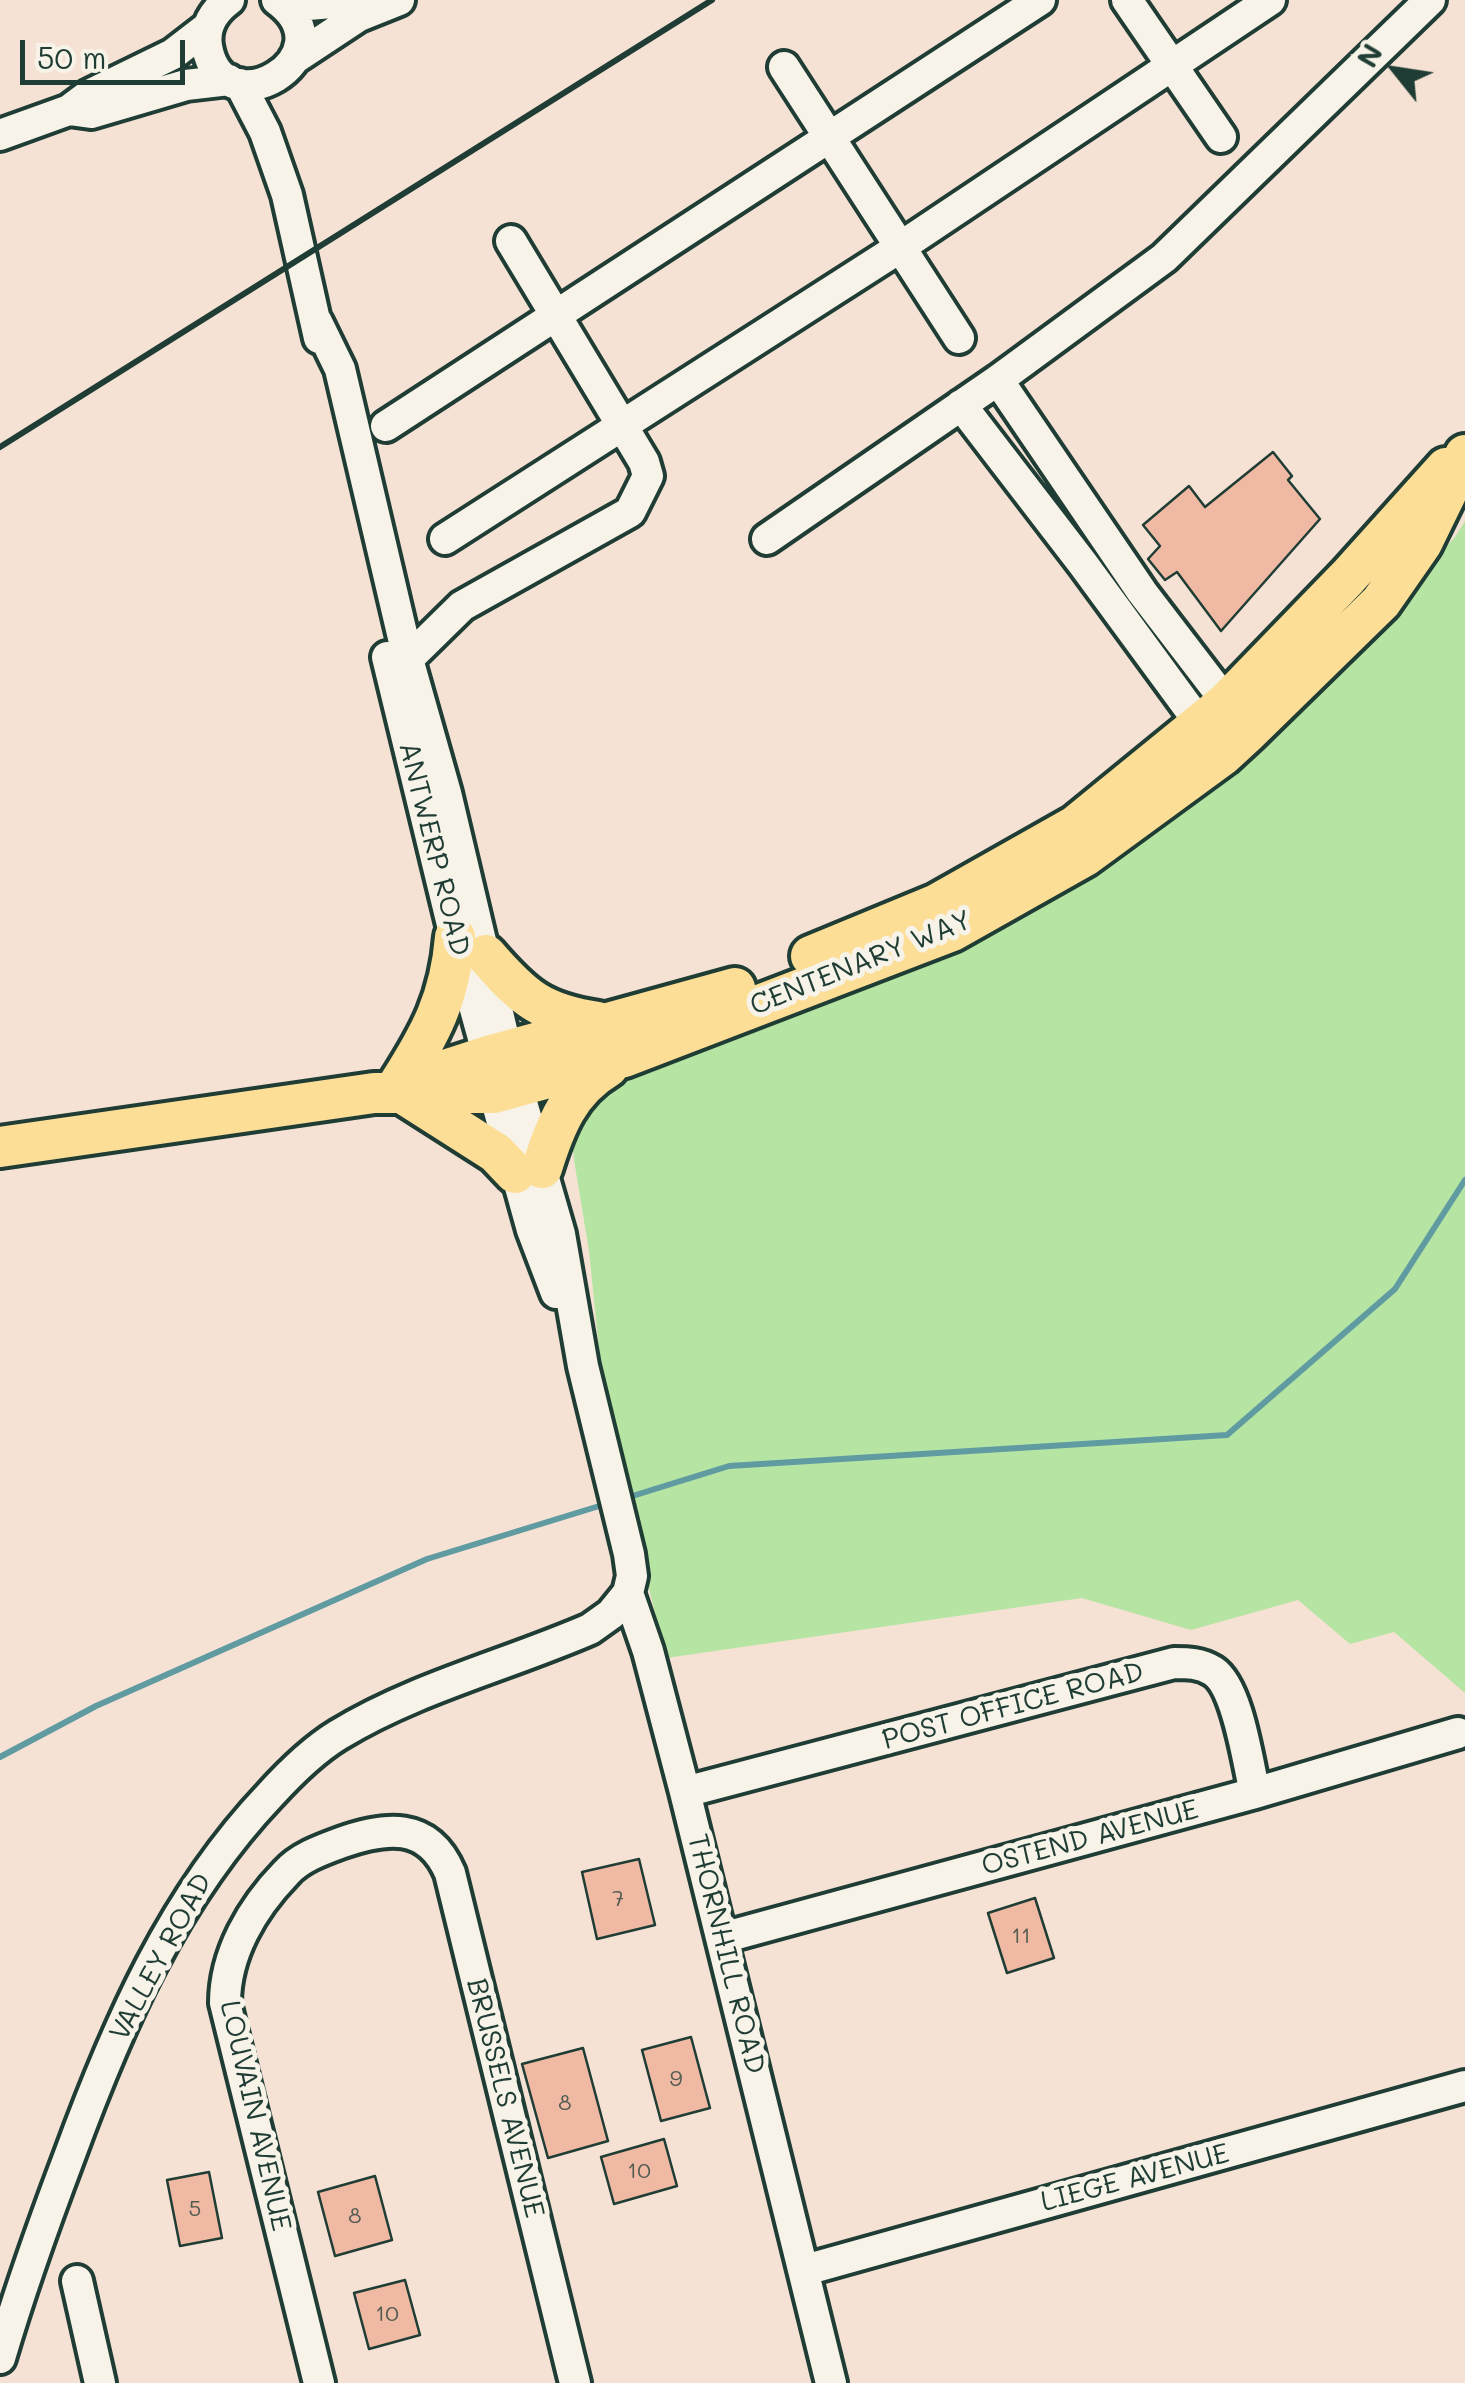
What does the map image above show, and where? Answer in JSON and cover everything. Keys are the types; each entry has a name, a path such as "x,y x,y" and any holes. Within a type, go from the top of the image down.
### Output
{"main road":[{"name":"CENTENARY WAY","path":"0,1147 391,1091 502,1071 616,1040 952,931 1086,856 1225,729 1381,602 1422,543 1465,453"},
{"path":"470,946 538,1006 616,1040 528,1170 391,1091 438,1017 452,971 470,946"}],"street":[{"path":"278,1 308,5 368,0"},
{"path":"69,110 91,113 170,90 235,82 264,84 359,16 398,0"},
{"path":"386,426 1040,0"},
{"path":"445,540 899,248 1270,0"},
{"path":"767,539 998,380 1164,258 1430,0"},
{"name":"ANTWERP ROAD","path":"278,1 295,20 299,33 280,88 278,120 287,195"},
{"path":"1137,3 1221,137"},
{"path":"0,135 69,110 89,95 173,54 217,10"},
{"name":"ANTWERP ROAD","path":"217,10 206,39 212,62 235,82 265,132 287,195 317,322 322,372 528,1170 560,1234 583,1366 620,1528"},
{"path":"784,67 959,338"},
{"path":"408,659 462,606 630,512 648,476 644,462 511,240"},
{"name":"ANTWERP ROAD","path":"317,322 340,368 408,659 446,793 470,946"},
{"path":"998,380 1153,607 1225,729"},
{"path":"961,405 1083,564 1225,729"},
{"path":"396,603 419,610 462,606"},
{"name":"THORNHILL ROAD","path":"620,1528 632,1576 628,1593 648,1651 685,1792 831,2383"},
{"name":"VALLEY ROAD","path":"0,2358 96,2082 149,1966 198,1882 240,1827 296,1767 337,1736 393,1707 590,1629 611,1614 628,1593"},
{"name":"POST OFFICE ROAD","path":"685,1792 1174,1663 1195,1663 1223,1680 1233,1703 1255,1793"},
{"name":"OSTEND AVENUE","path":"722,1938 1458,1734"},
{"name":"LOUVAIN AVENUE","path":"319,2383 225,2003 225,1978 246,1928 288,1869 314,1853 356,1838 387,1830 407,1833"},
{"name":"BRUSSELS AVENUE","path":"407,1833 426,1840 443,1855 450,1873 575,2383"},
{"name":"LIEGE AVENUE","path":"804,2270 1465,2086"},
{"path":"77,2281 100,2383"}],"green space":[{"path":"1465,521 1465,1693 1394,1632 1350,1644 1298,1600 1191,1630 1082,1598 666,1658 605,1408 589,1251 572,1140 580,1110 611,1081 1224,776 1303,709"}],"building":[{"path":"1273,452 1292,476 1288,480 1320,519 1221,631 1177,572 1165,580 1148,559 1160,546 1143,525 1189,486 1205,507"},
{"path":"639,1859 655,1925 597,1939 582,1872"},
{"path":"1035,1898 1054,1958 1007,1973 988,1913"},
{"path":"691,2037 710,2108 661,2121 642,2050"},
{"path":"583,2048 608,2141 548,2158 522,2064"},
{"path":"664,2139 677,2186 614,2204 601,2157"},
{"path":"209,2172 222,2238 180,2246 167,2180"},
{"path":"375,2176 392,2240 335,2256 318,2192"},
{"path":"405,2280 420,2335 369,2349 354,2293"}],"waterway":[{"path":"626,1498 729,1466 1227,1435 1395,1289 1465,1180"},
{"path":"0,1757 96,1706 427,1559 609,1503"}],"railway":[{"path":"0,447 712,0"}]}
